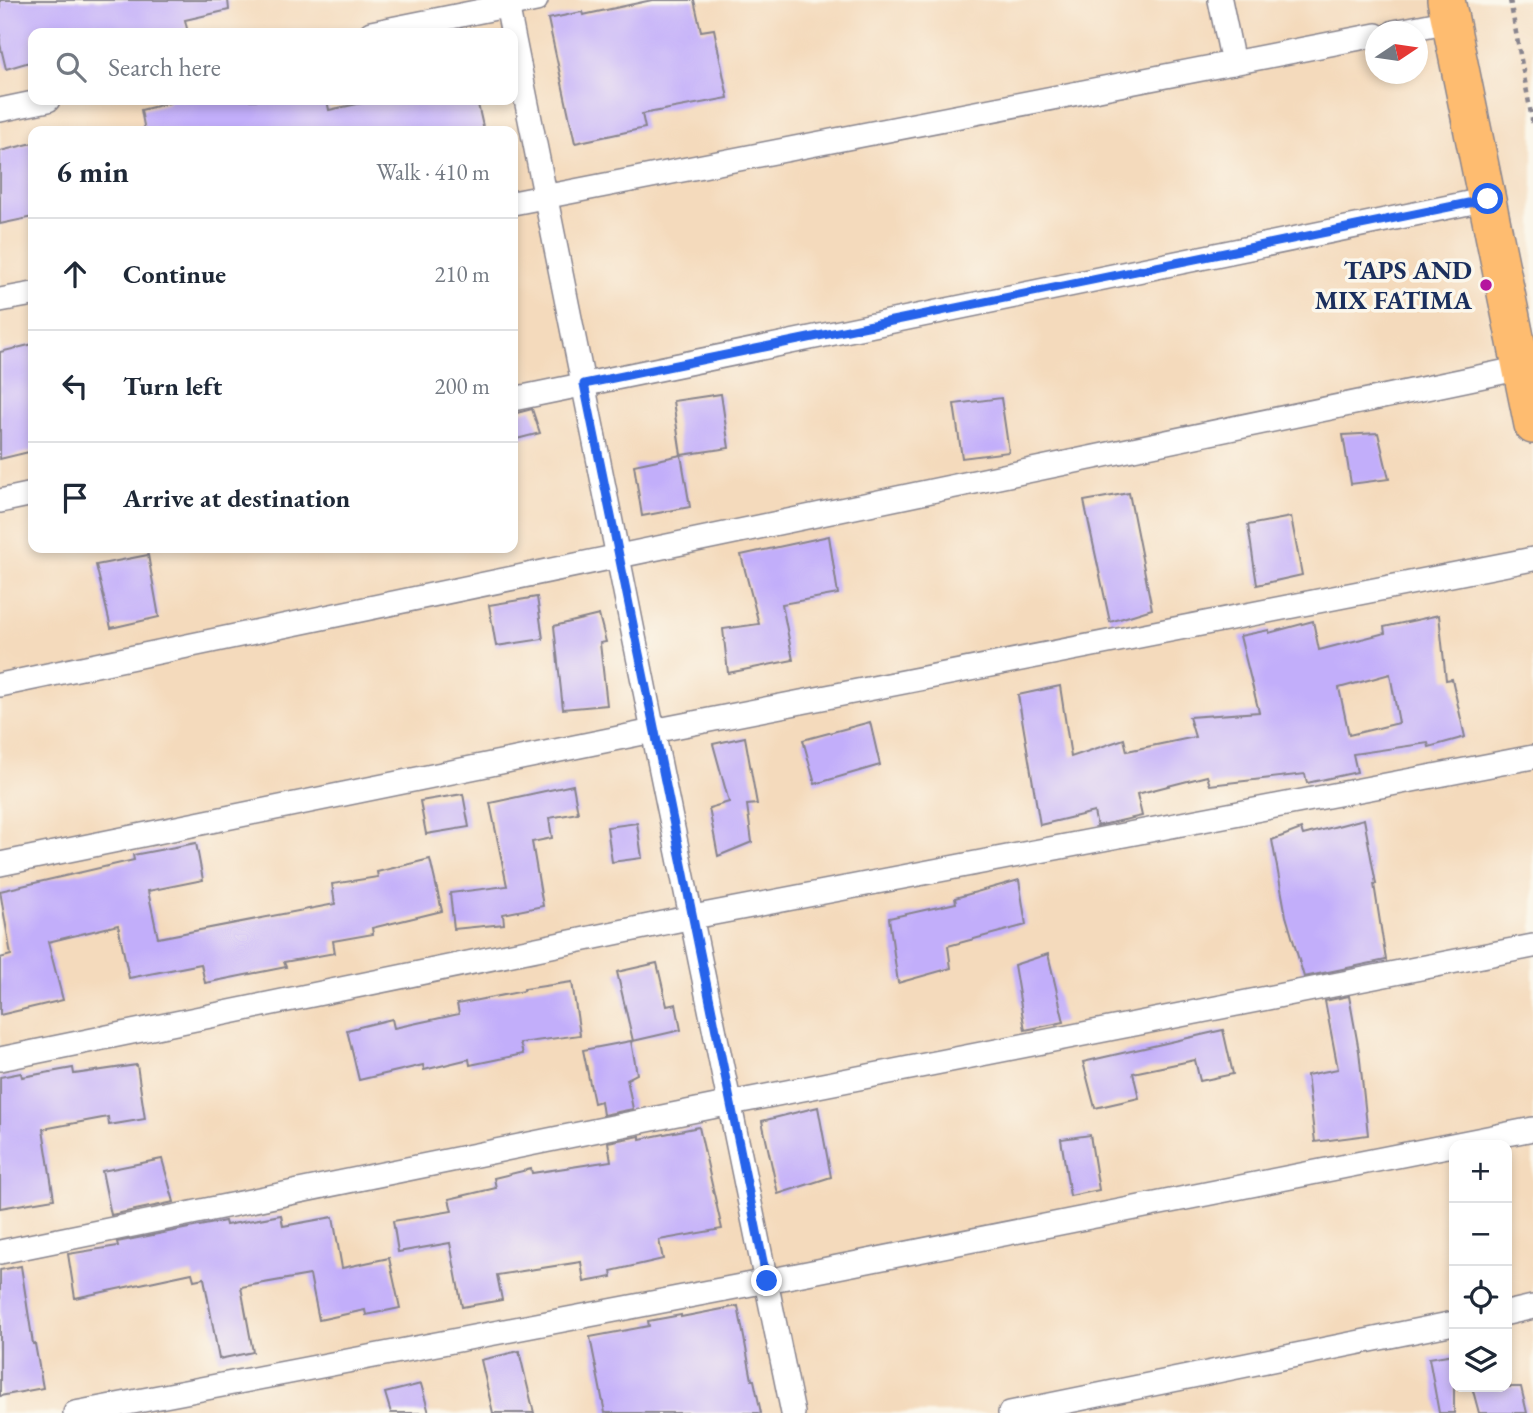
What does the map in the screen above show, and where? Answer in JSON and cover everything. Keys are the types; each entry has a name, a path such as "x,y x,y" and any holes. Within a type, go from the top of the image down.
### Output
{"main road":[{"path":"1448,10 1533,425"}],"street":[{"path":"394,28 507,3 536,0"},
{"path":"1220,0 1233,63"},
{"path":"507,3 512,28"},
{"path":"1421,21 1448,10"},
{"path":"518,202 1365,37"},
{"path":"518,59 793,1413"},
{"path":"0,110 28,104"},
{"path":"518,398 1488,199"},
{"path":"0,300 28,295"},
{"path":"0,685 1522,368"},
{"path":"0,501 28,495"},
{"path":"0,864 653,731 1533,559"},
{"path":"0,1059 693,918 1533,757"},
{"path":"0,1252 731,1103 1533,946"},
{"path":"75,1413 767,1281 1533,1129"},
{"path":"1512,1312 1533,1307"},
{"path":"1010,1413 1449,1324"}],"path":[{"path":"1510,0 1533,125"}],"building":[{"path":"0,0 228,0 229,10 185,20 187,28 28,28 28,62 6,69 0,44"},
{"path":"652,0 694,0 701,31 714,29 728,98 642,114 645,128 575,143 548,19 582,12 583,15"},
{"path":"161,105 328,105 329,110 352,105 478,105 483,126 144,126 141,110"},
{"path":"28,144 28,218 0,224 0,151"},
{"path":"28,345 28,452 0,459 0,352"},
{"path":"721,394 729,448 681,455 673,401"},
{"path":"1001,398 1009,452 962,458 954,404"},
{"path":"532,409 540,433 518,439 518,413"},
{"path":"1378,433 1389,479 1351,484 1343,435"},
{"path":"681,455 690,507 642,516 634,465"},
{"path":"1129,493 1152,609 1110,622 1084,501"},
{"path":"1291,517 1302,575 1257,585 1248,525"},
{"path":"829,536 838,594 782,604 793,660 728,673 723,629 759,624 741,555"},
{"path":"148,555 159,617 111,628 96,565"},
{"path":"537,597 543,639 496,646 489,605"},
{"path":"599,615 606,642 600,643 607,705 563,709 554,626"},
{"path":"1439,615 1446,680 1452,679 1465,737 1429,747 1428,743 1353,754 1357,772 1307,783 1305,774 1210,785 1207,776 1137,794 1142,816 1097,826 1094,812 1040,825 1018,695 1060,686 1071,757 1124,739 1127,751 1195,737 1189,717 1259,712 1240,636 1269,630 1269,633 1313,621 1319,650 1385,633 1384,627","holes":["1390,674 1399,723 1349,735 1339,688"]},
{"path":"870,722 880,765 815,784 803,740"},
{"path":"745,737 757,804 747,805 752,842 718,856 709,808 729,802 713,744"},
{"path":"573,785 578,813 549,818 552,838 532,842 543,906 503,914 504,924 454,929 450,893 507,886 490,803"},
{"path":"463,794 469,827 426,834 420,801"},
{"path":"1364,819 1386,960 1304,977 1286,916 1272,840 1301,829 1303,835"},
{"path":"637,823 642,858 612,862 607,827"},
{"path":"196,843 203,880 148,891 158,938 335,904 332,884 378,877 377,872 430,859 442,911 372,928 373,934 333,941 335,953 284,962 286,967 205,983 201,964 129,978 118,925 48,942 63,1000 0,1015 0,958 11,955 0,891 134,860 133,855"},
{"path":"1019,880 1026,925 948,946 951,968 898,983 889,918 956,903 955,898"},
{"path":"1048,954 1064,1022 1025,1030 1014,965"},
{"path":"657,963 667,1006 676,1004 681,1030 633,1041 617,972"},
{"path":"572,982 580,1035 520,1043 523,1054 470,1065 469,1059 424,1070 423,1065 359,1080 347,1030 392,1019 394,1028 459,1014 457,1004 524,989"},
{"path":"1349,996 1359,1051 1368,1135 1315,1142 1307,1075 1338,1069 1325,1001"},
{"path":"1223,1030 1233,1074 1200,1081 1195,1060 1133,1073 1139,1098 1095,1108 1083,1062"},
{"path":"631,1041 637,1074 627,1079 633,1109 603,1115 601,1101 594,1103 583,1050"},
{"path":"137,1065 145,1119 109,1125 108,1117 43,1129 54,1199 0,1208 0,1077 21,1073 22,1077 73,1068 74,1074"},
{"path":"818,1107 831,1177 778,1194 762,1121"},
{"path":"699,1127 722,1229 659,1240 663,1259 611,1271 612,1277 584,1282 581,1262 497,1275 502,1300 462,1307 450,1243 398,1252 393,1221 452,1211 449,1199 496,1188 494,1178 531,1169 532,1173 611,1161 608,1142 640,1136 640,1139"},
{"path":"1090,1135 1099,1190 1070,1196 1061,1139"},
{"path":"162,1159 174,1202 111,1215 102,1171"},
{"path":"281,1215 283,1226 333,1217 342,1268 389,1258 400,1308 366,1315 365,1310 319,1320 310,1275 241,1287 253,1352 219,1359 204,1278 194,1280 192,1273 75,1298 68,1254 118,1246 117,1242 225,1221 226,1225"},
{"path":"21,1266 43,1388 0,1396 0,1270"},
{"path":"738,1306 761,1413 605,1413 590,1337 649,1326 648,1321"},
{"path":"519,1351 534,1413 493,1413 481,1360"},
{"path":"1449,1355 1449,1392 1454,1392 1454,1413 1439,1413 1429,1358"},
{"path":"421,1384 429,1413 391,1413 385,1393"},
{"path":"1512,1387 1521,1387 1527,1413 1479,1413 1473,1392 1512,1392"}],"place":[{"name":"TAPS AND MIX FATIMA","path":"1486,285"}],"route":[{"path":"767,1281 584,384 1488,199"}]}
